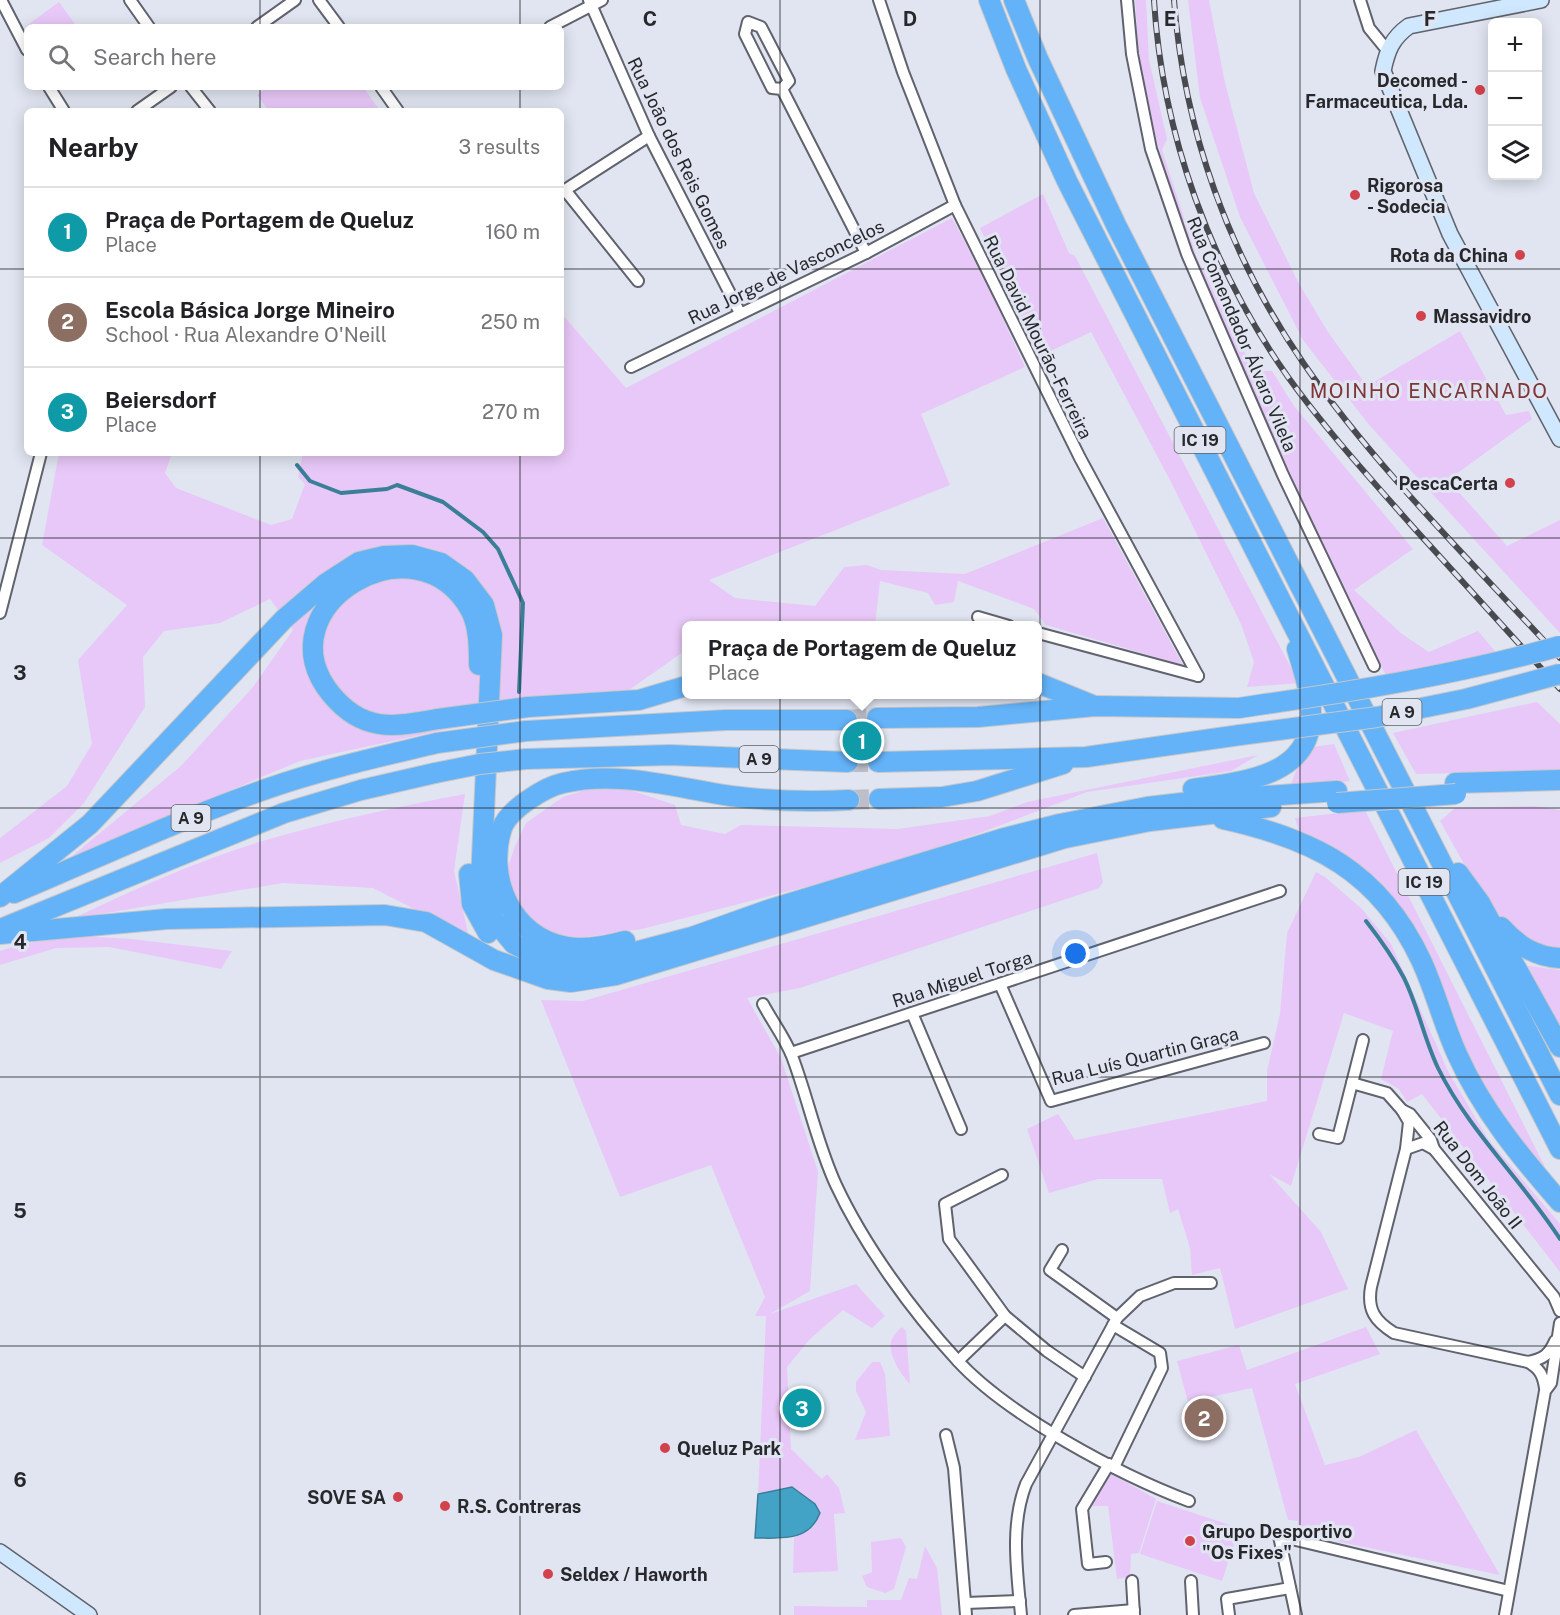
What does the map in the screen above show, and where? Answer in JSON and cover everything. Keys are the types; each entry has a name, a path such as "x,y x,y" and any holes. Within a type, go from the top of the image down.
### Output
{"highway":[{"name":"IC 19","path":"1014,0 1038,59 1116,225 1560,1095"},
{"name":"IC 19","path":"990,4 1066,181 1289,614 1560,1149"},
{"path":"0,898 90,824 247,657 325,584 358,562 384,556 412,555 441,563 465,580 484,605 492,635 482,880 494,920 514,944 552,964 582,966 692,937 771,909 1001,839 1147,807 1208,800 1337,797 1560,780"},
{"path":"522,970 483,927 471,896 469,879 478,714 480,682 478,639 472,612 456,591 435,576 405,568 382,569 354,581 333,597 319,620 314,648 320,680 342,707 369,723 395,727 438,719 478,714 528,707 639,700 682,687"},
{"path":"1001,839 1058,816 1126,798 1248,781 1270,774 1291,760 1306,740 1311,717 1307,688 1289,614"},
{"name":"A 9","path":"877,718 978,717 1095,706 1239,708 1368,690 1493,664 1560,646"},
{"name":"A 9","path":"878,762 1086,757 1388,715 1466,699 1560,674"},
{"path":"1042,685 1095,706"},
{"name":"A 9","path":"0,898 143,837 275,786 357,762 438,743 526,730 726,720 847,720"},
{"name":"A 9","path":"0,929 284,813 361,790 435,773 526,759 670,755 848,762"},
{"path":"879,799 942,797 977,791 1086,757"},
{"path":"771,909 688,924 605,947 566,947 531,933 507,906 496,866 503,825 527,800 561,783 598,778 679,786 787,802 849,800"},
{"path":"1456,788 1560,792"},
{"path":"0,934 166,920 333,914 385,915 426,922 494,960 522,970 571,982 615,975 1065,838 1150,821 1211,816 1337,797"},
{"path":"1211,816 1272,830 1310,844 1355,873 1398,921 1420,960 1457,1054 1483,1104 1513,1149 1560,1202"},
{"path":"1427,832 1480,903 1512,939 1533,953 1560,958"},
{"path":"1480,903 1560,1047"}],"street":[{"path":"1,0 24,45"},
{"path":"130,0 147,24"},
{"path":"261,24 295,0"},
{"path":"319,0 337,24"},
{"name":"Rua David Mourão-Ferreira","path":"879,0 903,72 955,205 1080,458 1198,676 1042,634"},
{"name":"Rua Comendador Álvaro Vilela","path":"1127,0 1132,54 1151,149 1187,254 1283,475 1374,666"},
{"path":"1360,0 1369,28 1387,50"},
{"path":"1541,0 1409,26 1398,34 1387,50 1383,71 1448,229 1560,439"},
{"path":"555,24 595,2"},
{"name":"Rua João dos Reis Gomes","path":"595,2 648,136 740,313"},
{"path":"748,22 761,27 789,81 782,89 772,88 749,43 745,34 748,22"},
{"path":"782,89 866,252"},
{"path":"51,90 61,108"},
{"path":"141,108 167,90"},
{"path":"194,90 208,108"},
{"path":"383,90 396,108"},
{"path":"638,280 565,190 648,136"},
{"name":"Rua Jorge de Vasconcelos","path":"631,367 866,252 955,205"},
{"path":"0,613 40,456"},
{"path":"978,617 992,621"},
{"name":"Rua Miguel Torga","path":"791,1053 1280,891"},
{"name":"Rua Luís Quartin Graça","path":"1000,984 1051,1101 1264,1043"},
{"path":"763,1004 791,1053 836,1185 888,1275 958,1361 1000,1397 1054,1433 1112,1466 1189,1501"},
{"path":"912,1013 961,1129"},
{"path":"1319,1134 1338,1138 1363,1040"},
{"name":"Rua Dom João II","path":"1352,1083 1387,1093 1402,1110 1410,1114 1431,1140 1434,1149 1554,1297 1560,1311"},
{"path":"1402,1110 1409,1122 1406,1149 1371,1287 1369,1301 1371,1311 1377,1320 1394,1333 1528,1362 1537,1367 1543,1376 1545,1388 1505,1615"},
{"path":"1406,1149 1414,1143 1423,1143 1434,1149"},
{"path":"1002,1175 945,1204 949,1239 1005,1316 1047,1351 1085,1377"},
{"path":"1062,1250 1050,1270 1115,1322 1160,1353 1162,1368 1112,1466 1082,1509 1088,1564 1106,1562"},
{"path":"1021,1615 1016,1523 1019,1503 1026,1484 1115,1322 1140,1296 1174,1283 1211,1282"},
{"path":"958,1361 1005,1316"},
{"path":"1528,1362 1542,1359 1550,1352 1557,1338 1560,1323"},
{"path":"1545,1388 1551,1383 1558,1348 1557,1338"},
{"path":"946,1435 954,1468 966,1615"},
{"path":"1296,1615 1279,1536 1509,1591"},
{"path":"0,1552 89,1615"},
{"path":"1074,1615 1134,1613 1132,1581"},
{"path":"1191,1581 1193,1615"},
{"path":"1229,1615 1227,1599 1290,1588"},
{"path":"966,1603 1020,1601"}],"shaded area":[{"path":"1135,0 1146,0 1149,60 1167,139 1162,150 1197,258 1254,371 1272,371 1294,406 1413,549 1354,590 1402,634 1429,652 1478,631 1499,656 1387,677 1342,590 1287,474 1212,305 1194,258 1177,210 1150,113 1138,48"},
{"path":"1188,0 1209,0 1225,83 1254,193 1298,282 1328,332 1367,386 1460,331 1506,415 1529,411 1532,419 1448,480 1507,546 1560,520 1560,633 1370,426 1303,340 1240,217 1200,98"},
{"path":"59,2 75,24 29,24"},
{"path":"264,90 365,90 378,108 267,108 257,95"},
{"path":"1043,194 1069,253 1075,256 1299,683 1247,687 1254,662 1241,624 1171,482 1091,332 1040,356 980,228"},
{"path":"952,218 990,290 1025,367 921,414 950,485 709,580 735,598 815,606 844,567 867,565 881,570 965,574 1103,518 1183,665 1046,625 1034,609 958,581 954,602 935,605 928,593 880,581 875,621 682,621 682,653 629,690 300,761 71,857 181,766 253,687 293,630 270,599 220,623 164,631 143,657 145,707 84,803 49,838 0,863 0,838 67,786 92,744 78,660 127,605 42,545 58,456 171,456 165,473 176,488 271,525 292,519 305,484 298,477 302,456 564,456 564,316 626,388"},
{"path":"1537,702 1560,724 1560,771 1416,774 1393,733"},
{"path":"1334,744 1350,781 1289,789 1305,748"},
{"path":"1258,755 1231,771 1087,792 983,832 859,873 642,929 572,939 538,928 521,911 510,889 506,873 526,823 563,797 585,790 624,788 675,805 681,825 725,834 741,825 897,829 990,816 1027,802"},
{"path":"465,794 454,871 469,937 373,888 283,883 72,919 164,877 259,842 361,815"},
{"path":"1534,806 1560,810 1560,950 1542,950 1513,934 1468,871 1440,821 1455,808"},
{"path":"1365,810 1545,1167 1542,1176 1490,1107 1404,921 1300,835 1295,818"},
{"path":"1097,853 1103,882 1099,888 800,988 747,998 781,1058 818,1172 810,1291 770,1314 856,1284 885,1316 872,1328 843,1310 810,1339 787,1367 791,1449 822,1479 827,1474 839,1488 845,1513 834,1514 838,1571 793,1573 794,1538 815,1526 792,1487 758,1494 766,1316 755,1316 765,1297 711,1165 620,1197 541,1000 583,1001"},
{"path":"1316,872 1362,909 1391,944 1449,1073 1488,1139 1560,1224 1560,1272 1422,1094 1407,1102 1399,1089 1381,1079 1393,1031 1344,1013 1291,1186 1269,1174 1321,1232 1348,1289 1235,1329 1220,1268 1192,1275 1190,1248 1178,1209 1170,1213 1162,1179 1098,1179 1049,1193 1027,1129 1058,1114 1075,1140 1267,1101 1267,1071 1280,1014 1287,933"},
{"path":"82,936 131,939 232,951 221,969 109,947 56,948 0,965 0,951 21,944"},
{"path":"1522,965 1560,970 1560,1035"},
{"path":"902,1327 906,1331 910,1384 899,1369 891,1350 893,1337"},
{"path":"1366,1327 1380,1354 1295,1384 1325,1465 1359,1457 1416,1430 1500,1575 1301,1534 1302,1529 1297,1528 1298,1521 1288,1520 1252,1388 1188,1402 1177,1361 1239,1345 1247,1370"},
{"path":"872,1362 880,1362 885,1374 890,1436 855,1440 866,1412 856,1391 856,1382"},
{"path":"1108,1472 1156,1499 1139,1553 1131,1554 1130,1577 1117,1579 1108,1506 1089,1506"},
{"name":"Grupo Desportivo \"Os Fixes\"","path":"1157,1501 1239,1528 1222,1581 1140,1554"},
{"path":"901,1538 906,1547 894,1589 885,1593 867,1587 862,1576 872,1572 871,1542"},
{"path":"925,1546 937,1568 942,1615 794,1615 794,1606 867,1607 867,1600 901,1600 909,1578 917,1579"}],"water":[{"path":"792,1487 815,1504 820,1513 815,1522 801,1534 784,1538 755,1538 758,1494"}],"waterway":[{"path":"297,465 310,481 341,493 387,489 397,485 443,502 483,532 498,549 523,603 519,692"},
{"path":"1366,921 1404,978 1433,1057 1451,1091 1480,1134 1560,1239"}],"tunnel":[{"path":"847,720 877,718"},
{"path":"848,762 878,762"},
{"path":"849,800 879,799"}],"railway":[{"path":"1154,0 1167,100 1195,198 1214,245 1260,335 1288,377 1349,454 1560,689"},
{"path":"1174,0 1179,49 1200,144 1233,236 1253,280 1277,323 1332,403 1362,441 1427,515 1560,658"}],"place":[{"name":"Decomed - Farmaceutica, Lda.","path":"1480,90"},
{"name":"Rigorosa - Sodecia","path":"1355,195"},
{"name":"Rota da China","path":"1520,255"},
{"name":"Massavidro","path":"1421,316"},
{"name":"PescaCerta","path":"1510,483"},
{"name":"Praça de Portagem de Queluz","path":"862,741"},
{"name":"Beiersdorf","path":"802,1408"},
{"name":"Escola Básica Jorge Mineiro","path":"1204,1418"},
{"name":"Queluz Park","path":"665,1448"},
{"name":"SOVE SA","path":"398,1497"},
{"name":"R.S. Contreras","path":"445,1506"},
{"name":"Grupo Desportivo \"Os Fixes\"","path":"1190,1541"},
{"name":"Seldex / Haworth","path":"548,1574"}],"district":[{"name":"MOINHO ENCARNADO","path":"1429,391"}]}
